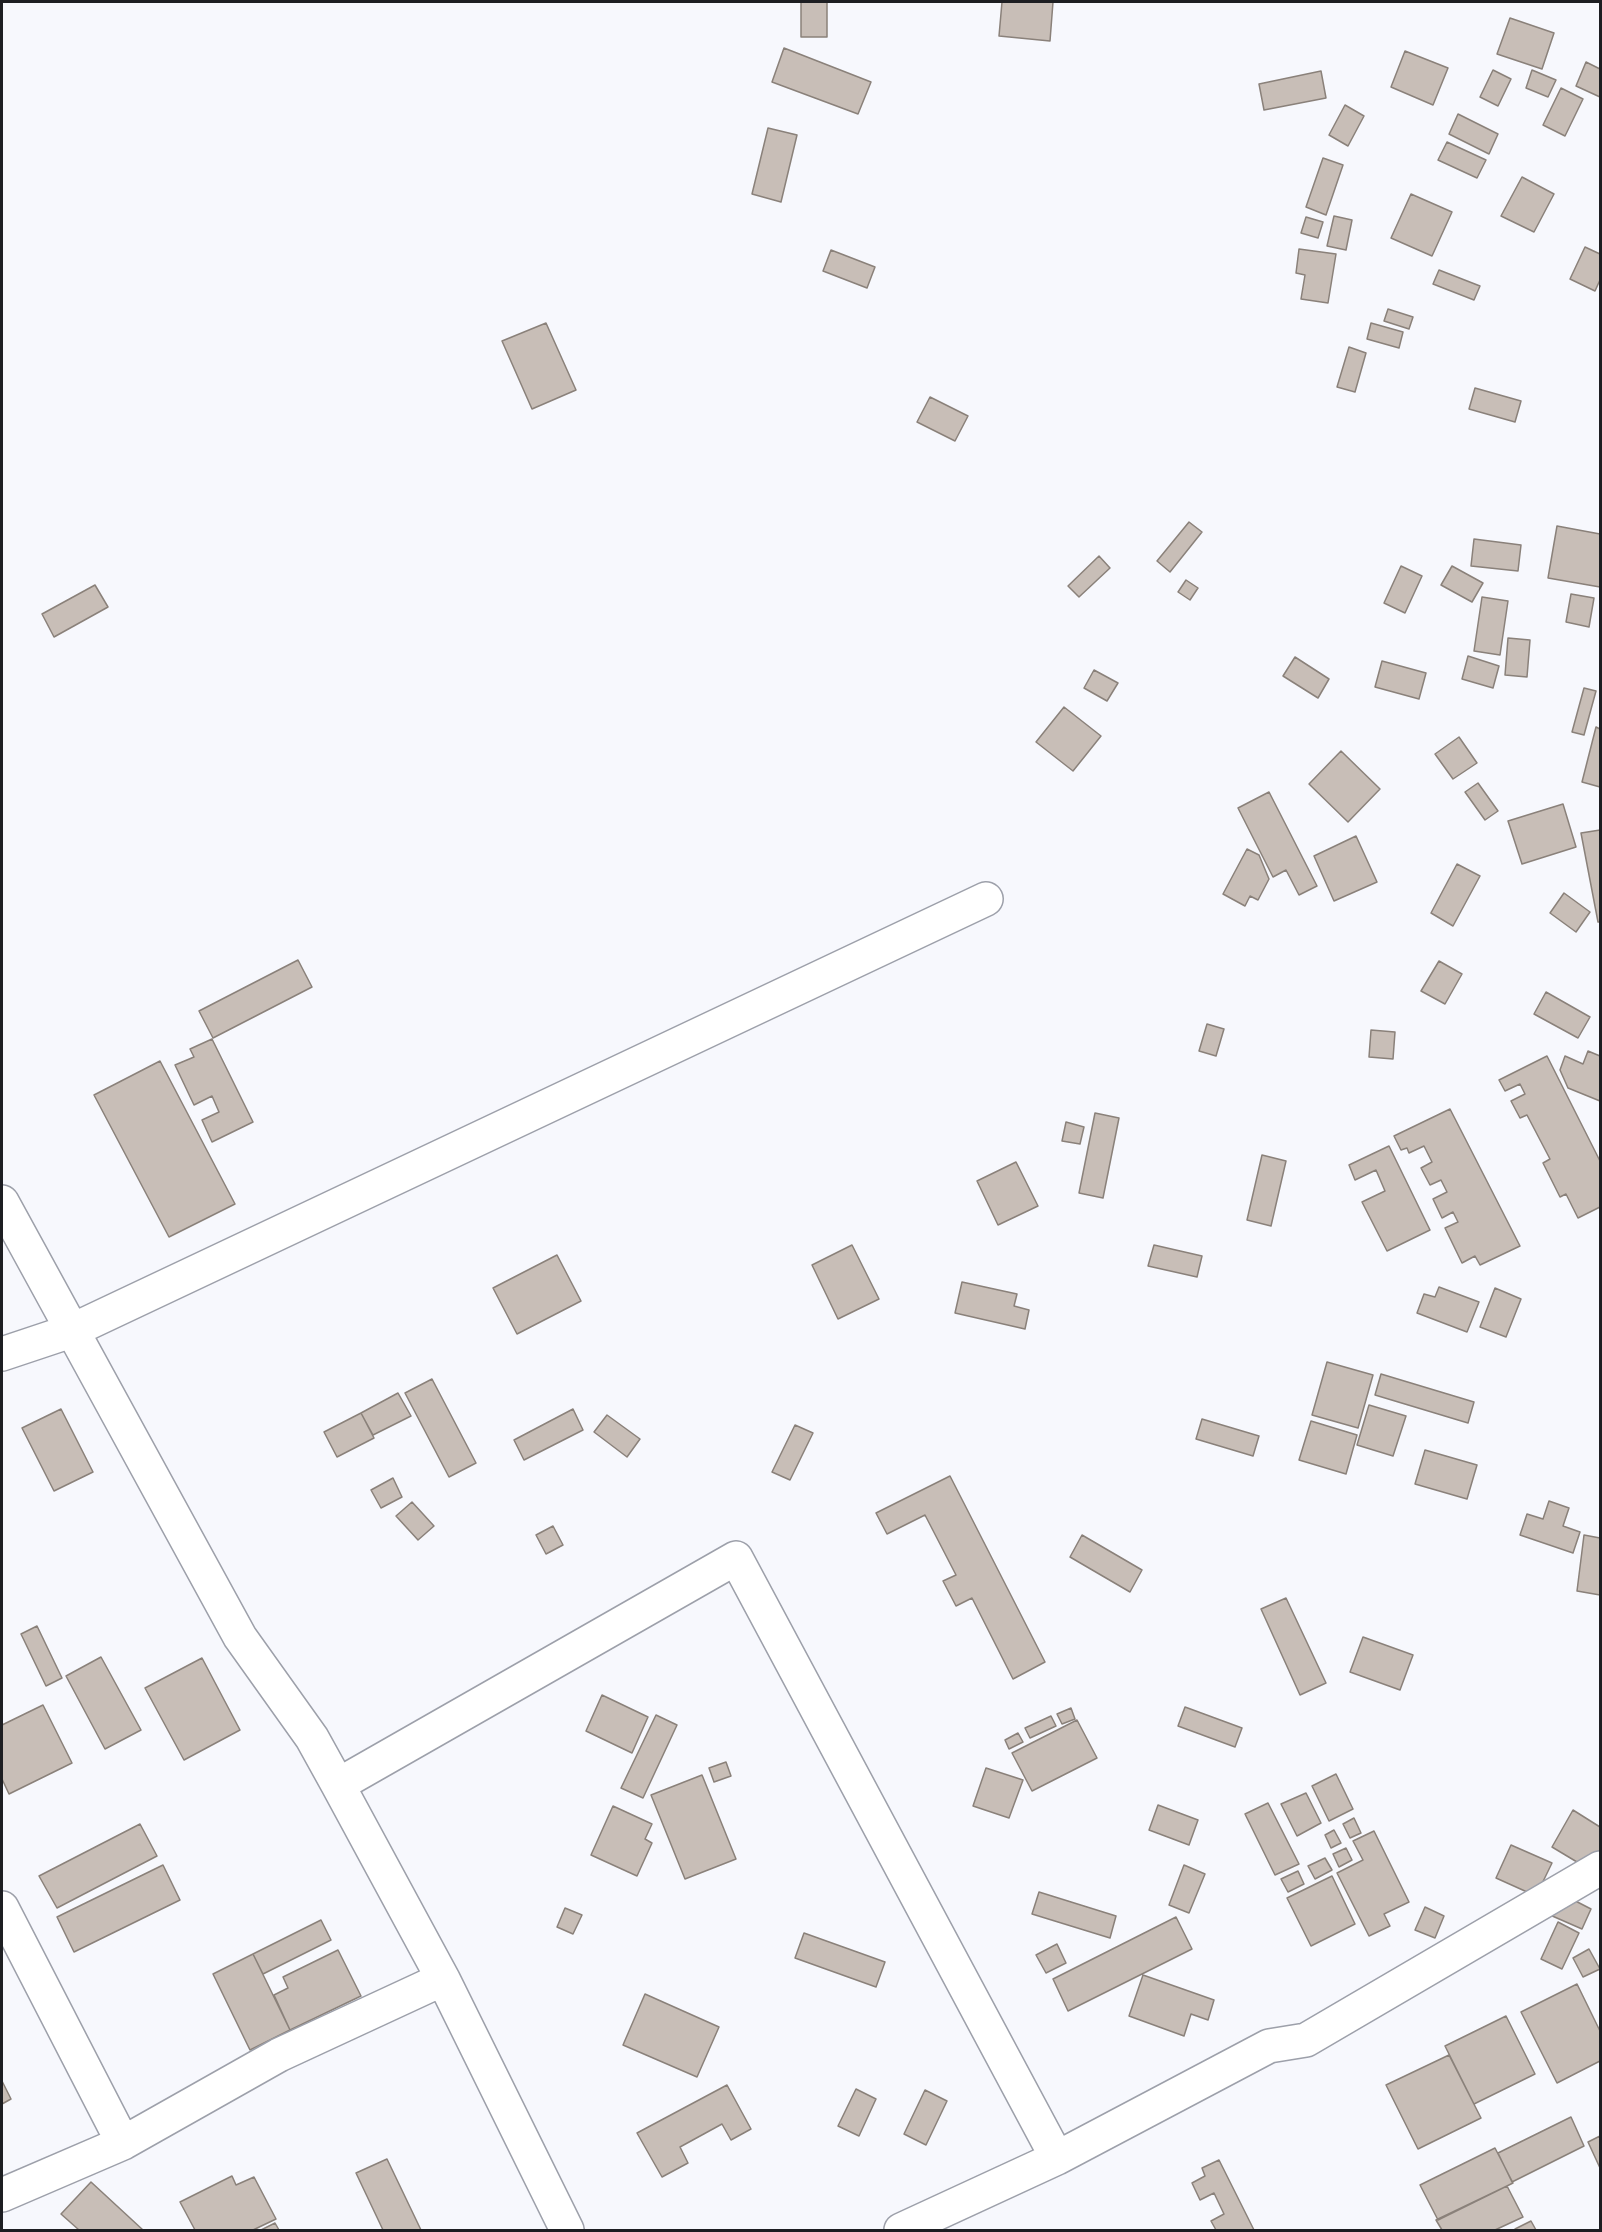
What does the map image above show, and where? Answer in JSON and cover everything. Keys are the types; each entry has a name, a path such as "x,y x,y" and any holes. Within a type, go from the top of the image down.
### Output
{"street":[{"path":"2,1354 71,1331 986,899"},
{"path":"2,1202 240,1637 312,1738 338,1785 443,1979 567,2230"},
{"path":"338,1785 736,1558 1057,2158"},
{"path":"901,2230 1057,2158 1269,2046 1306,2040 1600,1869"},
{"path":"2,1908 123,2143"},
{"path":"2,2195 123,2143 279,2055 443,1979"}],"building":[{"path":"801,2 827,2 827,37 801,37"},
{"path":"1002,2 1053,2 1050,41 999,36"},
{"path":"1510,18 1554,33 1542,69 1497,54"},
{"path":"784,48 871,82 858,114 772,82"},
{"path":"1405,51 1448,68 1433,105 1391,87"},
{"path":"1586,62 1600,69 1600,97 1576,86"},
{"path":"1493,70 1511,79 1498,106 1480,97"},
{"path":"1532,70 1556,80 1548,97 1526,88"},
{"path":"1321,71 1326,98 1264,110 1259,84"},
{"path":"1561,88 1583,99 1565,136 1543,125"},
{"path":"1345,105 1364,116 1348,146 1329,135"},
{"path":"1458,114 1498,134 1489,154 1449,134"},
{"path":"768,128 797,135 781,202 752,194"},
{"path":"1447,142 1486,160 1477,178 1438,160"},
{"path":"1323,158 1343,165 1326,215 1306,207"},
{"path":"1522,177 1554,194 1534,232 1501,216"},
{"path":"1411,194 1452,212 1432,256 1391,238"},
{"path":"1334,216 1352,220 1346,250 1327,246"},
{"path":"1306,217 1323,222 1318,238 1301,233"},
{"path":"1585,247 1600,254 1600,280 1595,291 1570,279"},
{"path":"1299,249 1336,254 1328,303 1301,299 1305,275 1296,273"},
{"path":"831,250 875,267 867,288 823,271"},
{"path":"1439,270 1480,286 1474,300 1433,284"},
{"path":"1388,309 1413,317 1409,329 1384,321"},
{"path":"546,323 576,390 532,409 502,341"},
{"path":"1371,323 1403,332 1399,348 1367,339"},
{"path":"1349,347 1366,353 1355,392 1337,387"},
{"path":"1475,388 1521,401 1515,422 1469,409"},
{"path":"930,397 968,416 955,441 917,422"},
{"path":"1189,522 1202,532 1170,572 1157,561"},
{"path":"1557,526 1600,534 1600,587 1548,578"},
{"path":"1474,539 1521,545 1518,571 1471,566"},
{"path":"1099,556 1110,568 1079,597 1068,586"},
{"path":"1401,566 1422,576 1405,613 1384,603"},
{"path":"1452,566 1483,583 1472,602 1441,585"},
{"path":"1186,580 1198,588 1190,600 1178,592"},
{"path":"95,585 108,607 54,637 42,614"},
{"path":"1571,594 1594,598 1589,627 1566,622"},
{"path":"1482,597 1508,601 1500,655 1474,651"},
{"path":"1508,638 1530,640 1527,677 1505,675"},
{"path":"1468,656 1499,666 1493,688 1462,679"},
{"path":"1295,657 1329,679 1318,698 1283,676"},
{"path":"1382,661 1426,673 1419,699 1375,687"},
{"path":"1094,670 1118,683 1107,701 1084,688"},
{"path":"1584,688 1596,691 1584,735 1572,732"},
{"path":"1064,707 1101,736 1073,771 1036,742"},
{"path":"1596,727 1600,729 1600,787 1582,782"},
{"path":"1459,737 1477,763 1453,779 1435,754"},
{"path":"1341,751 1380,789 1348,822 1309,784"},
{"path":"1478,783 1498,811 1485,820 1465,792"},
{"path":"1269,792 1317,886 1299,895 1286,870 1273,877 1238,808"},
{"path":"1563,804 1576,847 1522,864 1508,821"},
{"path":"1600,830 1600,922 1598,922 1581,833"},
{"path":"1356,836 1377,882 1334,901 1314,856"},
{"path":"1247,849 1259,855 1269,879 1258,900 1250,896 1245,906 1223,894"},
{"path":"1457,864 1480,876 1453,926 1431,913"},
{"path":"1564,893 1590,912 1576,932 1550,913"},
{"path":"298,960 312,987 213,1038 199,1011"},
{"path":"1439,961 1462,974 1445,1004 1421,991"},
{"path":"1546,992 1590,1017 1578,1038 1534,1014"},
{"path":"1207,1024 1224,1029 1216,1056 1199,1051"},
{"path":"1371,1030 1395,1032 1393,1059 1369,1057"},
{"path":"212,1039 253,1122 212,1142 202,1120 219,1112 212,1096 194,1105 175,1065 194,1057 190,1049"},
{"path":"1588,1051 1600,1056 1600,1101 1568,1088 1560,1070 1565,1056 1583,1064"},
{"path":"1547,1056 1600,1161 1600,1207 1578,1218 1566,1194 1560,1197 1543,1163 1550,1159 1527,1115 1520,1118 1511,1101 1525,1094 1520,1084 1505,1091 1499,1080"},
{"path":"160,1061 235,1204 169,1237 94,1095"},
{"path":"1450,1109 1520,1246 1480,1265 1475,1256 1462,1263 1445,1228 1458,1222 1453,1212 1442,1218 1433,1199 1447,1192 1441,1180 1430,1185 1421,1168 1432,1162 1424,1146 1409,1153 1407,1148 1401,1150 1394,1136"},
{"path":"1095,1113 1119,1118 1103,1198 1079,1193"},
{"path":"1066,1122 1084,1127 1080,1144 1062,1141"},
{"path":"1389,1146 1430,1230 1387,1251 1362,1202 1385,1191 1376,1170 1355,1180 1349,1165"},
{"path":"1262,1155 1286,1161 1271,1226 1247,1220"},
{"path":"1016,1162 1038,1206 998,1225 977,1181"},
{"path":"852,1245 879,1299 838,1319 812,1265"},
{"path":"1154,1245 1202,1256 1197,1277 1148,1266"},
{"path":"557,1255 581,1301 517,1334 493,1288"},
{"path":"962,1282 1017,1294 1014,1306 1029,1310 1025,1329 955,1313"},
{"path":"1439,1287 1479,1302 1467,1332 1417,1313 1424,1294 1435,1297"},
{"path":"1495,1288 1521,1299 1506,1337 1480,1327"},
{"path":"1327,1362 1373,1375 1358,1428 1312,1415"},
{"path":"1381,1374 1474,1402 1468,1423 1375,1395"},
{"path":"432,1379 476,1463 449,1477 405,1393"},
{"path":"398,1393 411,1416 373,1435 361,1413"},
{"path":"1369,1405 1406,1416 1393,1456 1357,1445"},
{"path":"61,1409 93,1472 54,1491 22,1428"},
{"path":"573,1409 583,1430 524,1460 514,1440"},
{"path":"361,1413 374,1438 337,1457 324,1432"},
{"path":"607,1415 640,1439 627,1457 594,1432"},
{"path":"1202,1419 1259,1436 1253,1456 1196,1439"},
{"path":"1311,1421 1357,1435 1346,1474 1299,1460"},
{"path":"795,1425 813,1433 790,1480 772,1472"},
{"path":"1425,1450 1477,1465 1467,1499 1415,1484"},
{"path":"950,1476 1045,1662 1013,1679 972,1598 956,1606 943,1581 956,1575 925,1515 887,1534 876,1513"},
{"path":"393,1478 402,1497 381,1508 371,1490"},
{"path":"1549,1501 1569,1508 1563,1526 1580,1532 1573,1553 1520,1535 1527,1514 1543,1519"},
{"path":"412,1502 434,1526 418,1540 396,1516"},
{"path":"553,1526 563,1545 546,1554 536,1535"},
{"path":"1082,1535 1142,1570 1130,1592 1070,1557"},
{"path":"1584,1535 1600,1538 1600,1595 1577,1591"},
{"path":"1286,1598 1326,1683 1300,1695 1261,1609"},
{"path":"37,1626 62,1678 46,1686 21,1634"},
{"path":"1363,1637 1413,1655 1400,1690 1350,1672"},
{"path":"101,1657 141,1730 105,1749 66,1676"},
{"path":"202,1658 240,1730 184,1760 145,1688"},
{"path":"602,1695 648,1717 632,1753 586,1731"},
{"path":"43,1705 72,1763 9,1794 2,1779 2,1725"},
{"path":"1185,1707 1242,1728 1235,1747 1178,1726"},
{"path":"1071,1708 1075,1719 1062,1724 1057,1714"},
{"path":"656,1715 677,1725 643,1798 621,1788"},
{"path":"1051,1716 1056,1726 1030,1738 1025,1728"},
{"path":"1077,1720 1097,1758 1032,1791 1012,1753"},
{"path":"1018,1733 1023,1742 1009,1749 1005,1740"},
{"path":"726,1762 731,1776 714,1782 709,1768"},
{"path":"986,1768 1023,1780 1009,1818 973,1806"},
{"path":"1336,1774 1353,1809 1329,1821 1312,1786"},
{"path":"702,1775 736,1859 685,1879 651,1795"},
{"path":"1306,1793 1321,1823 1297,1836 1281,1804"},
{"path":"1268,1803 1299,1864 1275,1875 1245,1814"},
{"path":"1158,1805 1198,1820 1189,1845 1149,1830"},
{"path":"613,1806 652,1824 645,1839 652,1843 637,1876 591,1855"},
{"path":"1573,1810 1600,1827 1600,1856 1592,1871 1552,1847"},
{"path":"1354,1818 1361,1833 1350,1838 1343,1824"},
{"path":"140,1824 157,1856 57,1908 39,1876"},
{"path":"1334,1830 1341,1843 1331,1848 1325,1835"},
{"path":"1374,1831 1409,1902 1384,1914 1390,1926 1369,1936 1337,1873 1363,1860 1353,1841"},
{"path":"1511,1845 1552,1863 1536,1896 1496,1878"},
{"path":"1346,1848 1352,1860 1339,1867 1333,1854"},
{"path":"1325,1858 1332,1870 1315,1879 1308,1866"},
{"path":"163,1865 180,1900 74,1952 57,1917"},
{"path":"1184,1865 1205,1874 1189,1913 1169,1905"},
{"path":"1298,1871 1304,1884 1288,1892 1281,1879"},
{"path":"1332,1876 1355,1924 1311,1946 1287,1898"},
{"path":"1039,1892 1116,1916 1110,1938 1032,1914"},
{"path":"1560,1893 1591,1909 1582,1929 1550,1915"},
{"path":"1425,1907 1444,1916 1435,1938 1415,1930"},
{"path":"565,1908 582,1915 573,1934 557,1927"},
{"path":"1176,1917 1192,1949 1068,2011 1053,1979"},
{"path":"321,1920 331,1940 263,1974 253,1954"},
{"path":"1558,1922 1579,1933 1562,1969 1541,1959"},
{"path":"804,1933 885,1962 876,1987 795,1958"},
{"path":"1057,1944 1066,1963 1046,1973 1036,1955"},
{"path":"1589,1949 1600,1969 1583,1977 1573,1958"},
{"path":"338,1950 361,1996 290,2030 274,1995 288,1988 283,1977"},
{"path":"253,1954 290,2030 250,2050 213,1974"},
{"path":"1143,1975 1214,2000 1208,2020 1191,2014 1184,2036 1129,2016"},
{"path":"1577,1984 1600,2031 1600,2061 1557,2083 1521,2012"},
{"path":"645,1994 719,2027 697,2077 623,2045"},
{"path":"1506,2016 1535,2074 1474,2104 1445,2046"},
{"path":"1449,2055 1481,2118 1418,2149 1386,2085"},
{"path":"2,2081 11,2099 2,2104"},
{"path":"727,2085 751,2129 731,2140 722,2124 680,2147 688,2163 662,2177 637,2133"},
{"path":"856,2089 876,2099 859,2136 838,2126"},
{"path":"925,2090 947,2101 926,2145 904,2134"},
{"path":"1571,2117 1584,2146 1512,2182 1498,2153"},
{"path":"1600,2136 1600,2168 1588,2142"},
{"path":"1495,2148 1513,2183 1438,2220 1420,2185"},
{"path":"387,2159 421,2230 383,2230 356,2173"},
{"path":"1219,2160 1254,2230 1216,2230 1211,2221 1224,2214 1214,2193 1200,2200 1192,2183 1205,2176 1202,2168"},
{"path":"232,2176 236,2185 254,2177 276,2219 253,2230 195,2230 180,2202"},
{"path":"91,2182 143,2230 79,2230 61,2214"},
{"path":"1507,2186 1523,2217 1495,2230 1442,2230 1436,2220"},
{"path":"1531,2221 1536,2230 1515,2229"},
{"path":"275,2223 279,2230 261,2230"}]}
